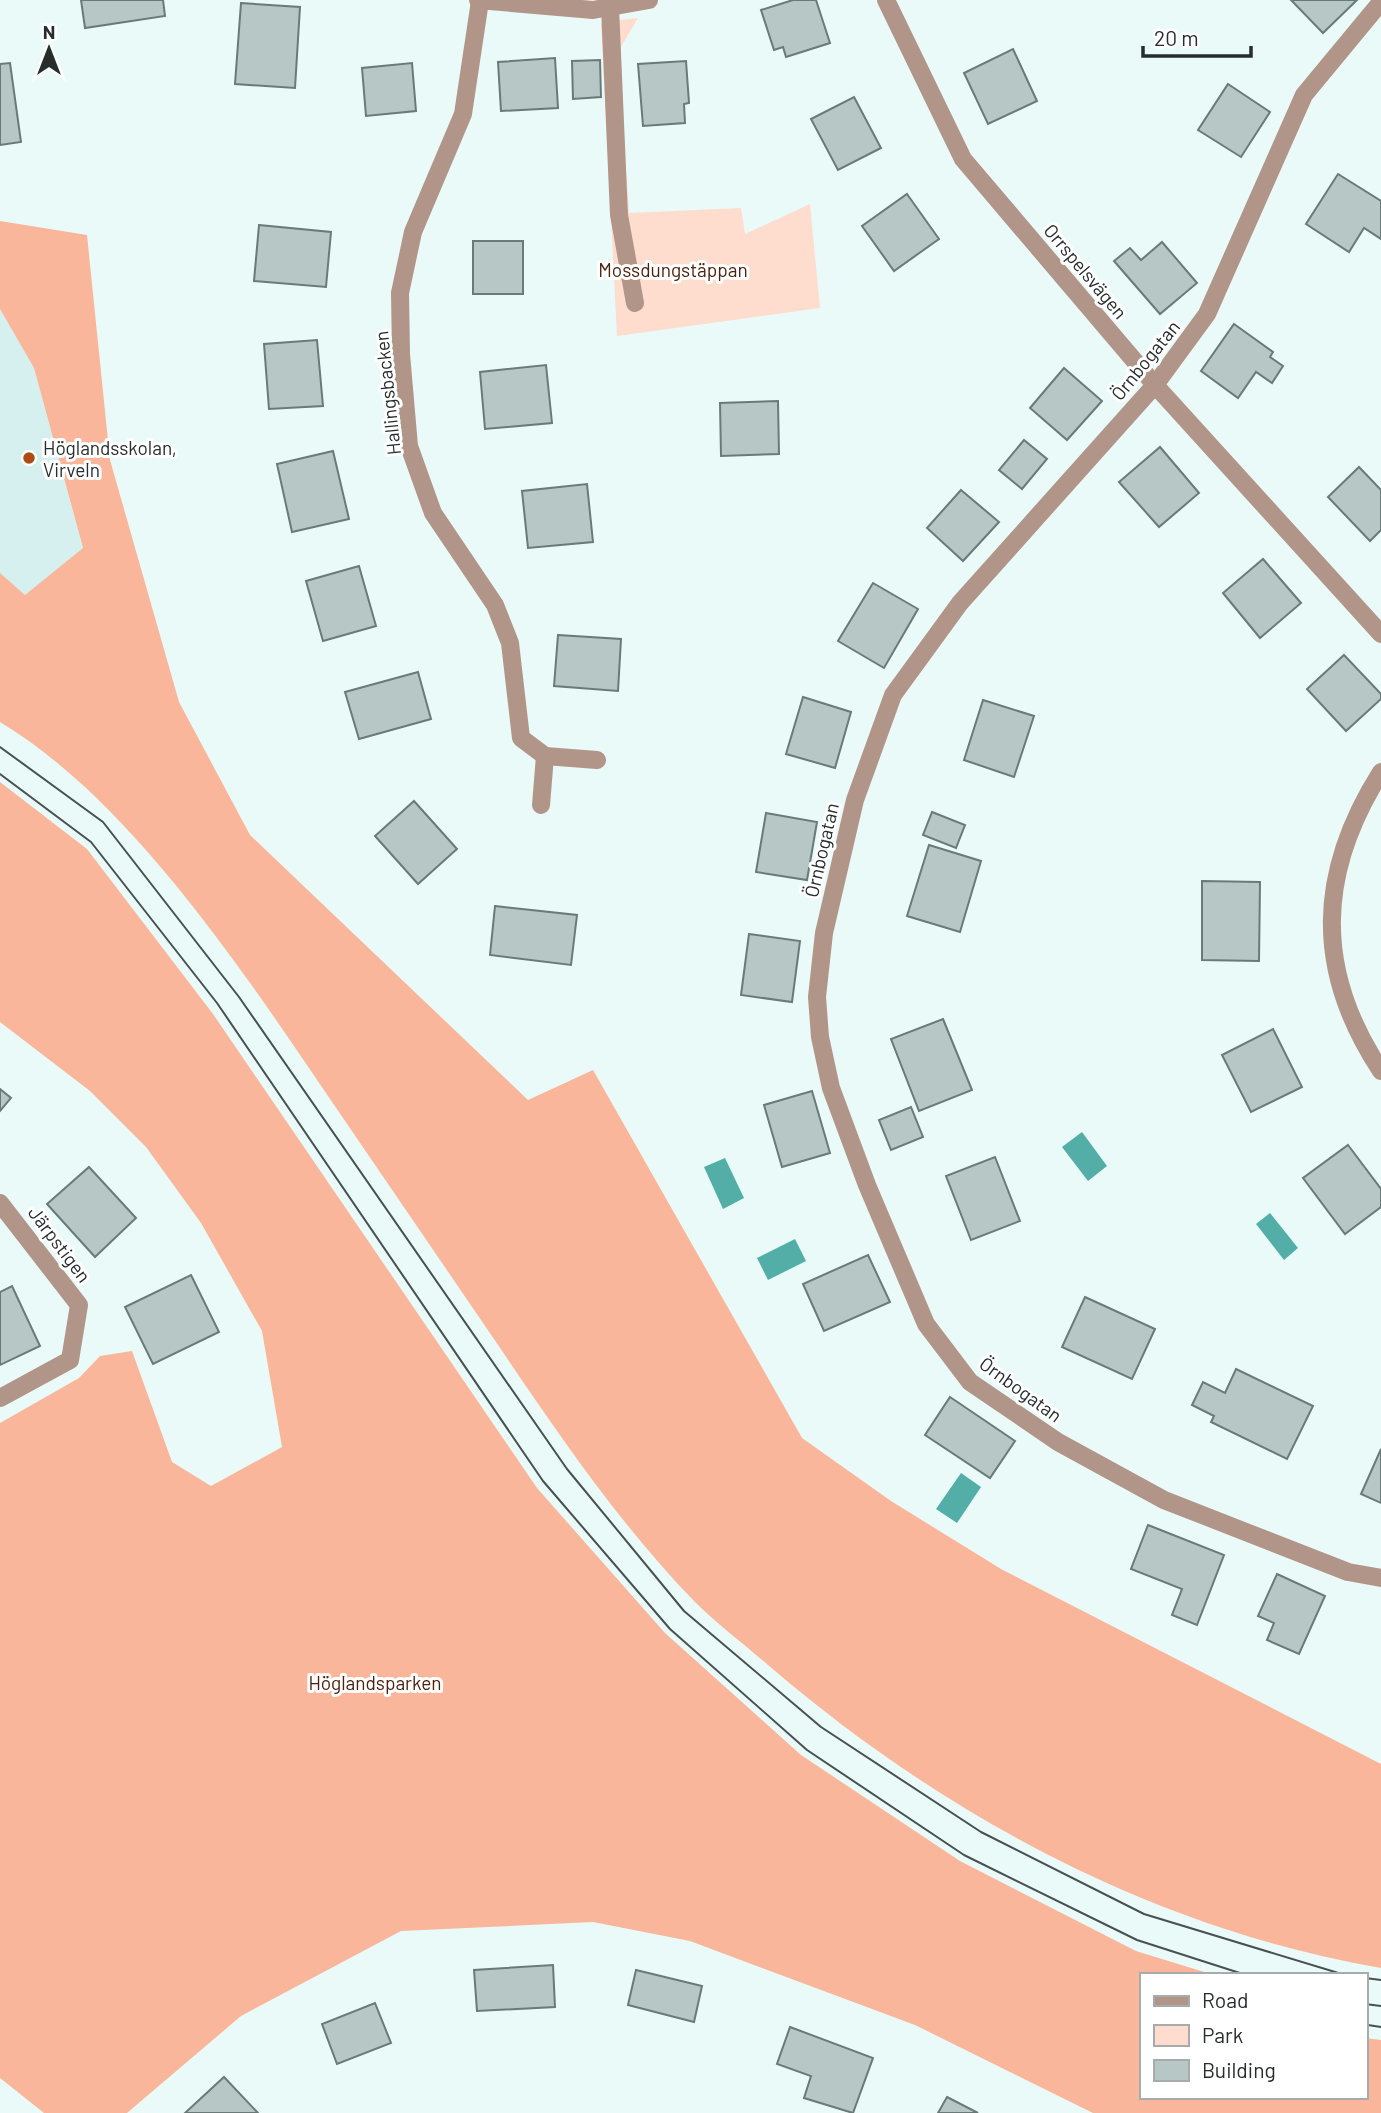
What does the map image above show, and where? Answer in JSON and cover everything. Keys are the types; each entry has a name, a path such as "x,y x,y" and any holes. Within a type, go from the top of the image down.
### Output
{"street":[{"path":"479,0 593,10 649,0"},
{"name":"Hallingsbacken","path":"479,0 463,114 412,232 400,293 402,367 409,446 433,513 495,605 510,643 521,738 545,756"},
{"name":"Orrspelsvägen","path":"886,0 963,159 1155,385 1381,634"},
{"name":"Örnbogatan","path":"1381,2 1304,96 1208,314 1155,385 960,603 893,695 855,800 824,933 817,997 831,1088 867,1185 926,1324 970,1382 1058,1442 1164,1500 1348,1572 1381,1578"},
{"path":"610,7 619,215 635,303"},
{"path":"541,805 545,756 597,760"},
{"path":"1381,772 1362,802 1338,866 1330,907 1332,945 1343,996 1362,1042 1381,1071"},
{"name":"Järpstigen","path":"0,1203 79,1305 70,1360 0,1398"}],"shaded area":[{"name":"Höglandsskolan, Virveln","path":"0,309 34,368 83,549 25,595 0,573"}],"green space":[{"name":"Mossdungstäppan","path":"638,18 618,52 629,213 741,208 745,234 810,204 820,308 617,336 601,22"},
{"path":"0,221 87,235 110,460 179,702 250,835 528,1100 593,1070 802,1438 891,1501 1001,1569 1381,1764 1381,1968 1296,1950 1213,1925 1132,1894 1054,1858 978,1816 905,1770 835,1719 768,1665 695,1602 640,1541 542,1410 259,996 181,891 94,796 48,755 0,722 0,573 25,595 83,548 34,368 0,309"},
{"name":"Höglandsparken","path":"0,782 87,849 213,1014 537,1488 665,1633 801,1755 960,1861 1136,1951 1208,1973 1140,1973 1140,2099 1367,2099 1367,2038 1381,2040 1381,2113 1093,2113 915,2025 690,1941 593,1922 401,1931 241,2016 127,2113 44,2113 0,2078 0,1423 79,1378 100,1356 132,1351 172,1462 211,1486 282,1447 262,1331 201,1223 146,1147 90,1091 0,1022"}],"water":[{"path":"1082,1132 1107,1166 1088,1181 1062,1147"},
{"path":"725,1158 744,1198 723,1209 704,1167"},
{"path":"1270,1213 1298,1248 1284,1260 1256,1224"},
{"path":"795,1239 806,1261 768,1280 757,1258"},
{"path":"961,1473 981,1487 957,1523 936,1509"}],"building":[{"path":"81,0 163,0 165,16 85,28"},
{"path":"793,0 816,0 830,43 786,57 783,47 774,50 761,10"},
{"path":"1291,0 1357,0 1323,33"},
{"path":"241,3 300,7 295,88 235,84"},
{"path":"1013,49 1037,101 988,124 964,73"},
{"path":"555,58 558,108 501,111 498,62"},
{"path":"600,60 601,97 573,99 572,61"},
{"path":"686,61 689,103 684,104 685,123 643,126 638,64"},
{"path":"10,63 21,142 0,145 0,64"},
{"path":"412,63 416,111 366,116 362,68"},
{"path":"1228,84 1270,112 1241,157 1198,130"},
{"path":"854,97 881,148 838,170 811,119"},
{"path":"1338,174 1381,201 1381,239 1364,228 1349,252 1306,224"},
{"path":"907,194 939,239 894,271 862,226"},
{"path":"259,225 331,232 326,287 254,281"},
{"path":"473,241 523,241 523,294 473,294"},
{"path":"1162,242 1197,283 1160,314 1114,261 1130,248 1141,260"},
{"path":"1234,324 1273,352 1270,357 1283,366 1272,383 1256,372 1238,398 1201,371"},
{"path":"317,340 323,406 269,409 264,344"},
{"path":"546,365 552,423 485,429 480,372"},
{"path":"1064,368 1102,401 1067,440 1030,408"},
{"path":"778,401 779,454 721,456 720,403"},
{"path":"1024,440 1047,459 1022,489 999,470"},
{"path":"1160,447 1199,493 1159,527 1119,482"},
{"path":"333,451 349,519 292,532 277,464"},
{"path":"1359,467 1381,490 1381,530 1370,541 1328,497"},
{"path":"587,484 593,542 528,548 522,491"},
{"path":"961,490 999,522 963,561 927,528"},
{"path":"1263,559 1301,603 1260,638 1223,593"},
{"path":"359,566 376,626 323,641 306,581"},
{"path":"873,583 918,609 884,668 838,641"},
{"path":"558,635 621,639 618,691 554,686"},
{"path":"1344,655 1381,694 1381,699 1346,731 1307,689"},
{"path":"418,672 431,719 359,739 345,692"},
{"path":"803,697 851,712 835,768 786,754"},
{"path":"983,700 1034,716 1014,777 964,760"},
{"path":"414,801 457,849 418,884 375,836"},
{"path":"932,812 965,825 956,848 923,835"},
{"path":"766,813 817,822 807,880 756,872"},
{"path":"929,845 981,861 960,932 907,916"},
{"path":"1202,881 1260,882 1259,961 1202,960"},
{"path":"495,906 577,915 571,965 490,955"},
{"path":"749,934 800,941 792,1002 741,995"},
{"path":"943,1019 972,1090 919,1111 891,1039"},
{"path":"1273,1029 1302,1087 1251,1112 1222,1055"},
{"path":"0,1089 11,1098 0,1111"},
{"path":"812,1091 830,1153 782,1167 764,1105"},
{"path":"911,1107 923,1137 891,1150 879,1120"},
{"path":"1348,1145 1381,1189 1381,1207 1345,1234 1303,1178"},
{"path":"995,1157 1020,1221 971,1240 946,1176"},
{"path":"89,1167 136,1218 95,1257 47,1204"},
{"path":"868,1255 890,1302 824,1331 803,1284"},
{"path":"191,1275 219,1332 153,1364 125,1307"},
{"path":"12,1286 40,1346 0,1365 0,1292"},
{"path":"1085,1297 1155,1329 1132,1379 1062,1347"},
{"path":"1236,1369 1313,1406 1287,1459 1211,1422 1214,1416 1192,1405 1203,1382 1225,1393"},
{"path":"950,1397 1015,1441 990,1478 925,1435"},
{"path":"1381,1449 1381,1503 1361,1494"},
{"path":"1148,1525 1224,1555 1197,1625 1172,1615 1182,1589 1131,1569"},
{"path":"1277,1574 1325,1596 1299,1654 1267,1640 1274,1623 1258,1616"},
{"path":"553,1965 555,2007 477,2011 474,1970"},
{"path":"636,1970 702,1986 694,2022 628,2005"},
{"path":"375,2003 391,2043 337,2064 322,2024"},
{"path":"790,2027 873,2058 853,2113 804,2098 811,2076 777,2064"},
{"path":"224,2077 258,2113 185,2113"},
{"path":"947,2097 978,2113 938,2113"}],"tram line":[{"path":"0,747 103,822 239,997 567,1469 684,1611 821,1727 981,1832 1144,1914 1338,1973"},
{"path":"0,774 91,842 217,1003 543,1481 670,1629 807,1750 964,1855 1137,1940 1240,1973"},
{"path":"1367,1978 1381,1980"},
{"path":"1367,2004 1381,2006"},
{"path":"1368,2025 1381,2027"}],"place":[{"name":"Höglandsskolan, Virveln","path":"29,458"}]}
